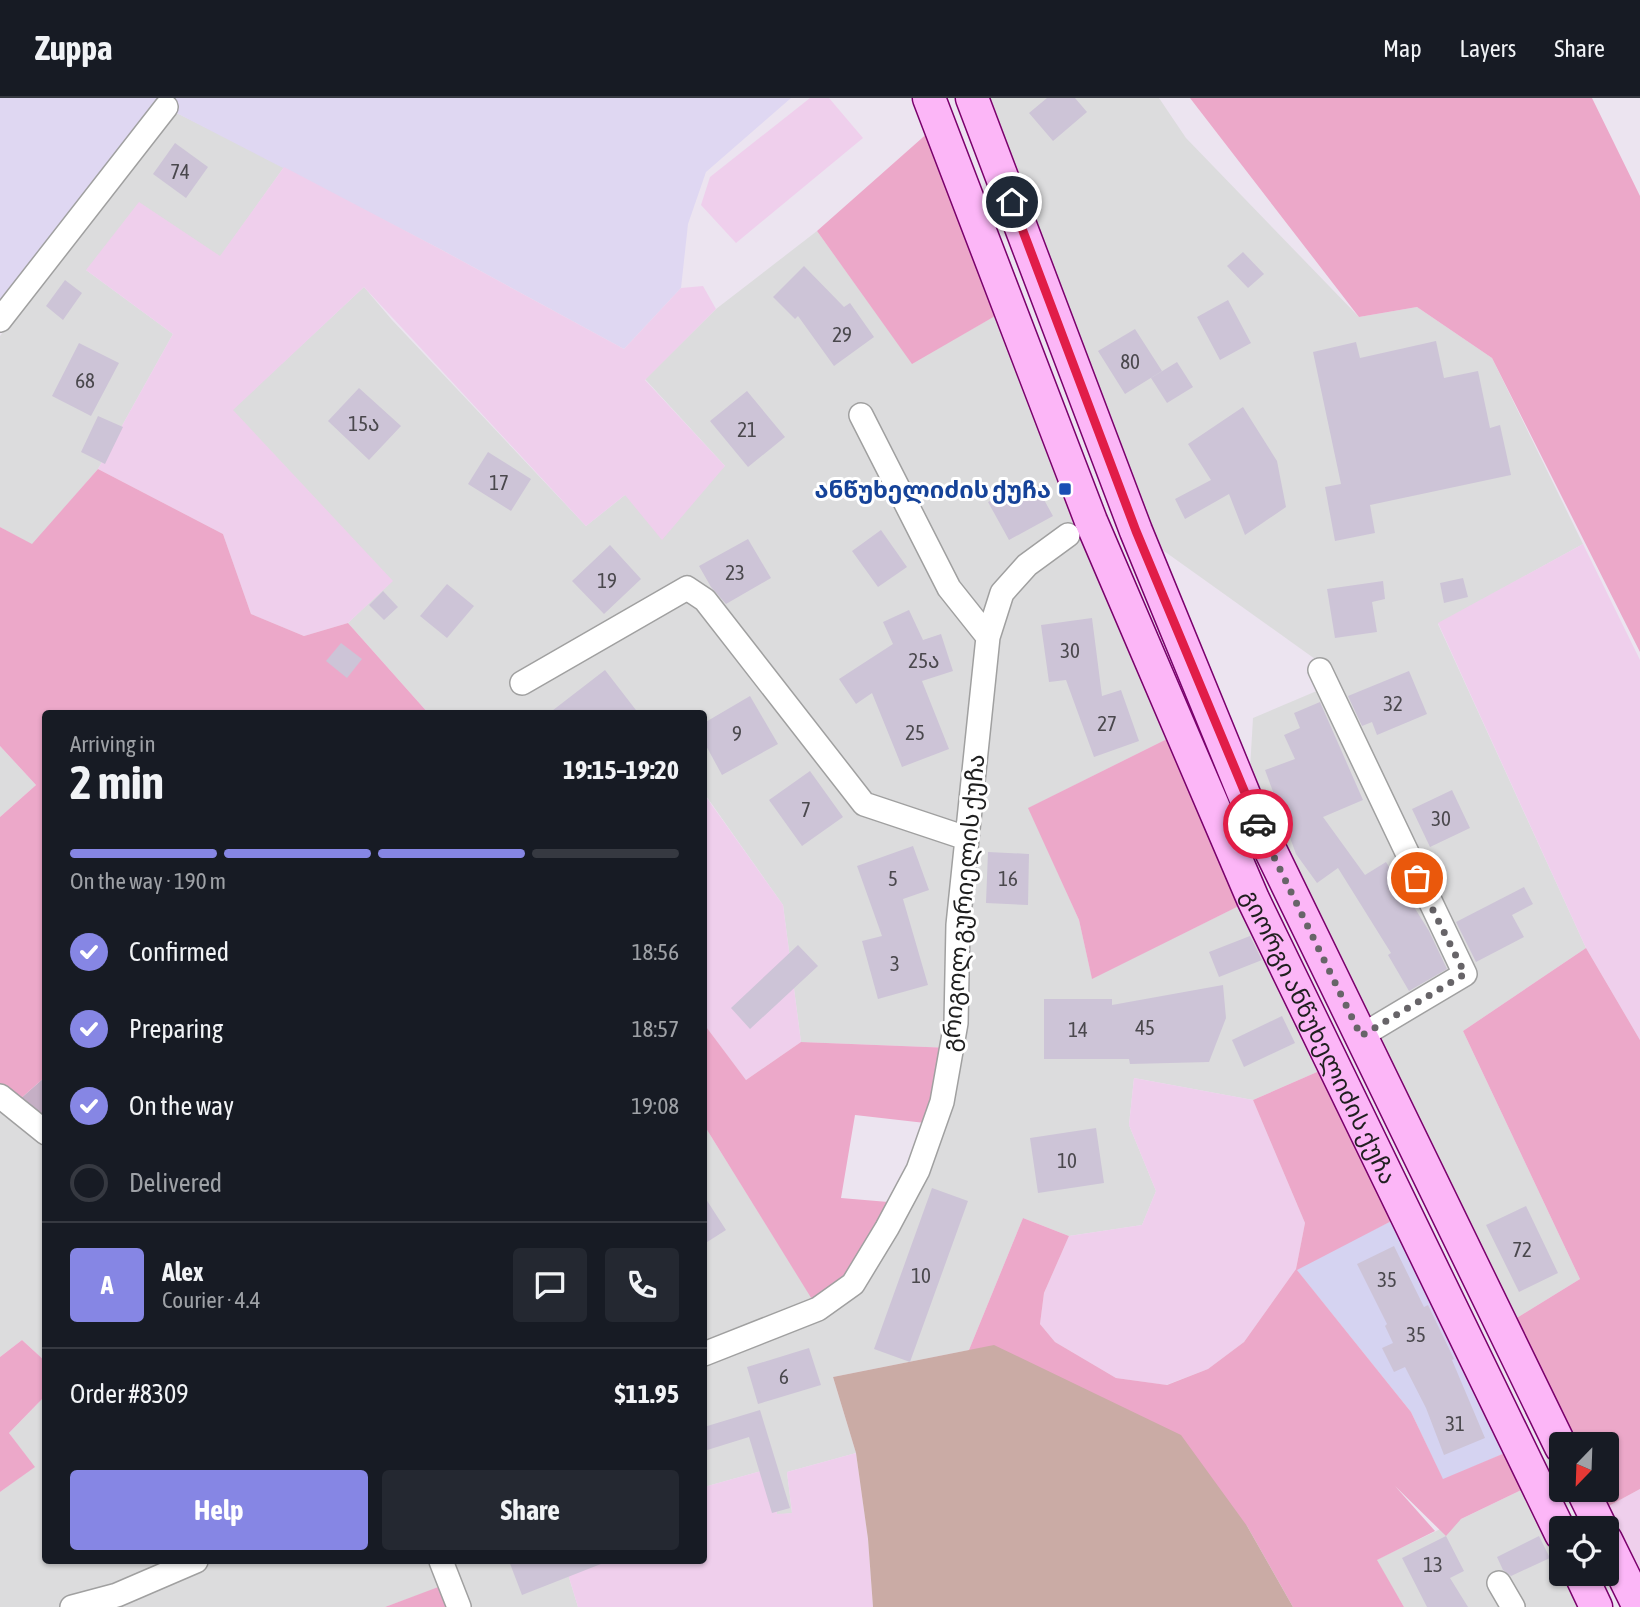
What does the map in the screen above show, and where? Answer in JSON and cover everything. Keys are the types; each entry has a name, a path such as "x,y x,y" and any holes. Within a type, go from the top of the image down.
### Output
{"main road":[{"name":"გიორგი ანწუხელიძის ქუჩა","path":"929,98 1091,521 1253,899 1552,1516"},
{"name":"გიორგი ანწუხელიძის ქუჩა","path":"972,98 1116,480 1248,804 1554,1432"},
{"path":"1619,1566 1639,1607"},
{"path":"1586,1586 1596,1607"}],"street":[{"path":"0,320 166,107"},
{"path":"861,415 949,588 988,637"},
{"name":"გრიგოლ გურიელის ქუჩა","path":"707,1353 818,1309 853,1284 918,1170 942,1102 956,1023 958,925 988,637 1002,593 1027,565 1068,535"},
{"path":"522,683 687,588 705,600 864,804 966,838"},
{"path":"1320,670 1465,974 1361,1036"},
{"path":"4,1106 42,1130"},
{"path":"72,1607 117,1595 190,1564"},
{"path":"442,1564 458,1607"},
{"path":"1499,1583 1513,1607"}],"shaded area":[{"path":"0,98 791,98 706,172 688,224 681,288 624,349 440,249 159,104 0,300"},
{"path":"810,98 829,98 863,138 736,243 701,205 710,177"},
{"path":"972,98 1159,98 1186,138 1359,317 1417,307 1492,358 1583,544 1438,624 1586,948 1463,1031 1580,1279 1502,1327 1248,804 1253,718 1319,690 1315,659 1136,531"},
{"path":"1190,98 1592,98 1640,196 1640,652 1492,358 1417,307 1359,317"},
{"path":"175,112 284,167 220,257 86,270 173,334 98,469 32,545 0,527 0,336"},
{"path":"939,123 1009,308 912,364 817,231"},
{"path":"284,167 624,349 681,288 703,286 716,309 645,380 725,466 662,540 625,495 586,526 364,287 233,410 393,581 348,623 304,636 251,614 223,534 98,469 173,334 86,270 139,202 220,256"},
{"path":"817,231 912,363 1009,308 1181,732 1029,808 1079,920 1092,978 1253,899 1333,1065 1253,1100 1134,1078 1129,1125 1156,1191 1142,1225 1069,1236 1023,1218 969,1350 833,1377 856,1453 787,1472 792,1513 777,1515 768,1469 707,1486 707,1130 818,1308 887,1228 952,1048 801,1042 783,905 707,797 707,710 425,710 348,623 392,581 232,410 364,287 586,526 625,495 725,466 645,379 716,309"},
{"path":"98,469 223,534 251,614 304,636 348,623 425,710 42,710 42,1080 11,1107 0,1095 0,817 36,785 0,746 0,527 32,544"},
{"path":"1583,544 1640,660 1640,1040 1586,948 1438,623"},
{"path":"1181,732 1253,899 1092,979 1079,920 1028,808"},
{"path":"0,746 36,785 0,817"},
{"path":"707,798 783,905 801,1042 746,1080 707,1028"},
{"path":"1586,948 1640,1040 1640,1489 1619,1500 1619,1432 1555,1432 1502,1327 1580,1279 1463,1031"},
{"path":"707,1028 746,1080 801,1042 952,1048 934,1124 855,1115 841,1198 900,1203 887,1228 818,1309 707,1130"},
{"path":"1333,1065 1405,1214 1297,1270 1411,1412 1443,1479 1519,1447 1536,1483 1461,1519 1446,1536 1395,1486 1435,1531 1377,1560 1404,1607 1293,1607 1247,1526 969,1350 1023,1218 1069,1236 1044,1293 1040,1324 1055,1342 1116,1378 1167,1385 1208,1369 1244,1342 1296,1269 1305,1223 1253,1100"},
{"path":"1134,1078 1253,1100 1305,1223 1296,1269 1244,1342 1208,1369 1166,1385 1116,1378 1055,1342 1040,1324 1044,1293 1069,1236 1142,1225 1156,1191 1129,1125"},
{"path":"42,1080 42,1131 11,1107"},
{"path":"0,1098 42,1131 42,1358 22,1340 0,1357"},
{"path":"1405,1214 1519,1447 1443,1480 1411,1412 1296,1269"},
{"path":"22,1340 42,1358 42,1399 9,1433 35,1467 0,1492 0,1357"},
{"path":"994,1345 1181,1435 1247,1526 1293,1607 873,1607 868,1539 856,1453 833,1377"},
{"path":"42,1399 42,1564 565,1564 578,1607 459,1607 449,1584 385,1607 0,1607 0,1492 34,1467 9,1433"},
{"path":"856,1453 868,1539 873,1607 578,1607 565,1564 707,1564 707,1486 768,1469 777,1514 792,1513 787,1472"},
{"path":"1536,1483 1552,1516 1549,1516 1549,1586 1586,1586 1596,1607 1404,1607 1376,1560"},
{"path":"1640,1489 1640,1607 1619,1565 1619,1516 1594,1514"},
{"path":"1588,1502 1616,1502 1594,1514"},
{"path":"449,1583 454,1607 385,1607"}],"building":[{"path":"1047,98 1075,98 1087,112 1053,141 1029,113"},
{"path":"175,143 208,167 186,198 153,174"},
{"path":"1243,252 1264,274 1248,288 1227,266"},
{"path":"804,266 844,307 850,303 874,337 834,366 798,316 795,319 773,297"},
{"path":"65,280 82,293 63,320 46,306"},
{"path":"1228,300 1251,343 1220,360 1197,317"},
{"path":"1135,329 1162,371 1125,394 1098,351"},
{"path":"1436,341 1444,378 1478,371 1490,428 1500,425 1511,475 1370,505 1375,533 1335,541 1325,487 1341,484 1313,352 1356,342 1360,358"},
{"path":"79,343 119,363 91,416 52,396"},
{"path":"1177,362 1193,387 1167,403 1151,378"},
{"path":"359,388 401,426 369,460 328,421"},
{"path":"747,391 785,437 748,467 710,421"},
{"path":"1243,407 1277,461 1286,507 1245,535 1229,494 1185,519 1175,499 1211,480 1188,444"},
{"path":"98,416 123,427 105,464 81,452"},
{"path":"488,452 531,479 511,511 468,484"},
{"path":"1032,478 1053,516 1009,540 988,502"},
{"path":"881,530 907,567 878,587 852,551"},
{"path":"748,539 771,578 726,604 711,587 699,566"},
{"path":"610,545 641,579 604,614 572,581"},
{"path":"1463,578 1468,597 1444,603 1440,583"},
{"path":"1383,581 1385,599 1372,602 1377,632 1335,638 1327,589"},
{"path":"447,584 474,606 447,638 420,616"},
{"path":"383,591 398,607 384,620 369,605"},
{"path":"909,610 923,640 941,634 953,671 922,681 949,749 902,767 872,693 856,704 839,679 893,644 883,622"},
{"path":"1092,618 1102,696 1121,690 1139,741 1094,757 1066,680 1049,682 1041,625"},
{"path":"341,643 362,659 347,678 326,661"},
{"path":"605,670 636,710 553,710"},
{"path":"1409,671 1427,714 1377,735 1372,722 1362,726 1348,696"},
{"path":"750,696 778,744 722,775 707,748 707,721"},
{"path":"1320,702 1363,800 1323,817 1365,875 1386,862 1429,931 1447,969 1409,991 1388,955 1391,953 1338,868 1317,883 1296,854 1265,770 1295,759 1284,735 1300,728 1294,713"},
{"path":"810,771 843,817 802,846 769,800"},
{"path":"1452,790 1470,828 1430,847 1412,809"},
{"path":"913,846 929,890 903,899 928,985 878,999 862,941 882,936 857,866"},
{"path":"988,852 1029,854 1028,905 986,903"},
{"path":"1524,887 1533,904 1512,915 1524,937 1476,962 1456,922"},
{"path":"1250,936 1262,960 1219,977 1209,952"},
{"path":"798,945 818,966 750,1029 731,1008"},
{"path":"1223,985 1226,1018 1209,1062 1130,1064 1129,1059 1044,1059 1044,999 1112,999 1112,1005"},
{"path":"1282,1016 1295,1043 1244,1067 1232,1040"},
{"path":"1096,1128 1104,1183 1038,1193 1030,1138"},
{"path":"932,1188 968,1201 910,1362 874,1349"},
{"path":"707,1201 726,1230 707,1242"},
{"path":"1526,1206 1558,1273 1519,1292 1486,1225"},
{"path":"1394,1246 1424,1307 1428,1305 1454,1359 1452,1360 1485,1438 1444,1455 1426,1408 1405,1367 1394,1372 1382,1348 1393,1343 1385,1326 1387,1324 1357,1264"},
{"path":"809,1348 821,1385 758,1404 747,1367"},
{"path":"760,1410 790,1508 772,1513 749,1437 707,1450 707,1426"},
{"path":"1446,1536 1464,1571 1450,1578 1468,1607 1427,1607 1402,1558"},
{"path":"1539,1536 1549,1558 1511,1576 1503,1570 1497,1557"},
{"path":"510,1564 601,1564 522,1595"}],"way so far":[{"path":"1258,824 1361,1036 1465,974 1417,878"}],"place":[{"name":"ანწუხელიძის ქუჩა","path":"1065,489"}],"route":[{"path":"1012,202 1136,531 1258,824"}]}
